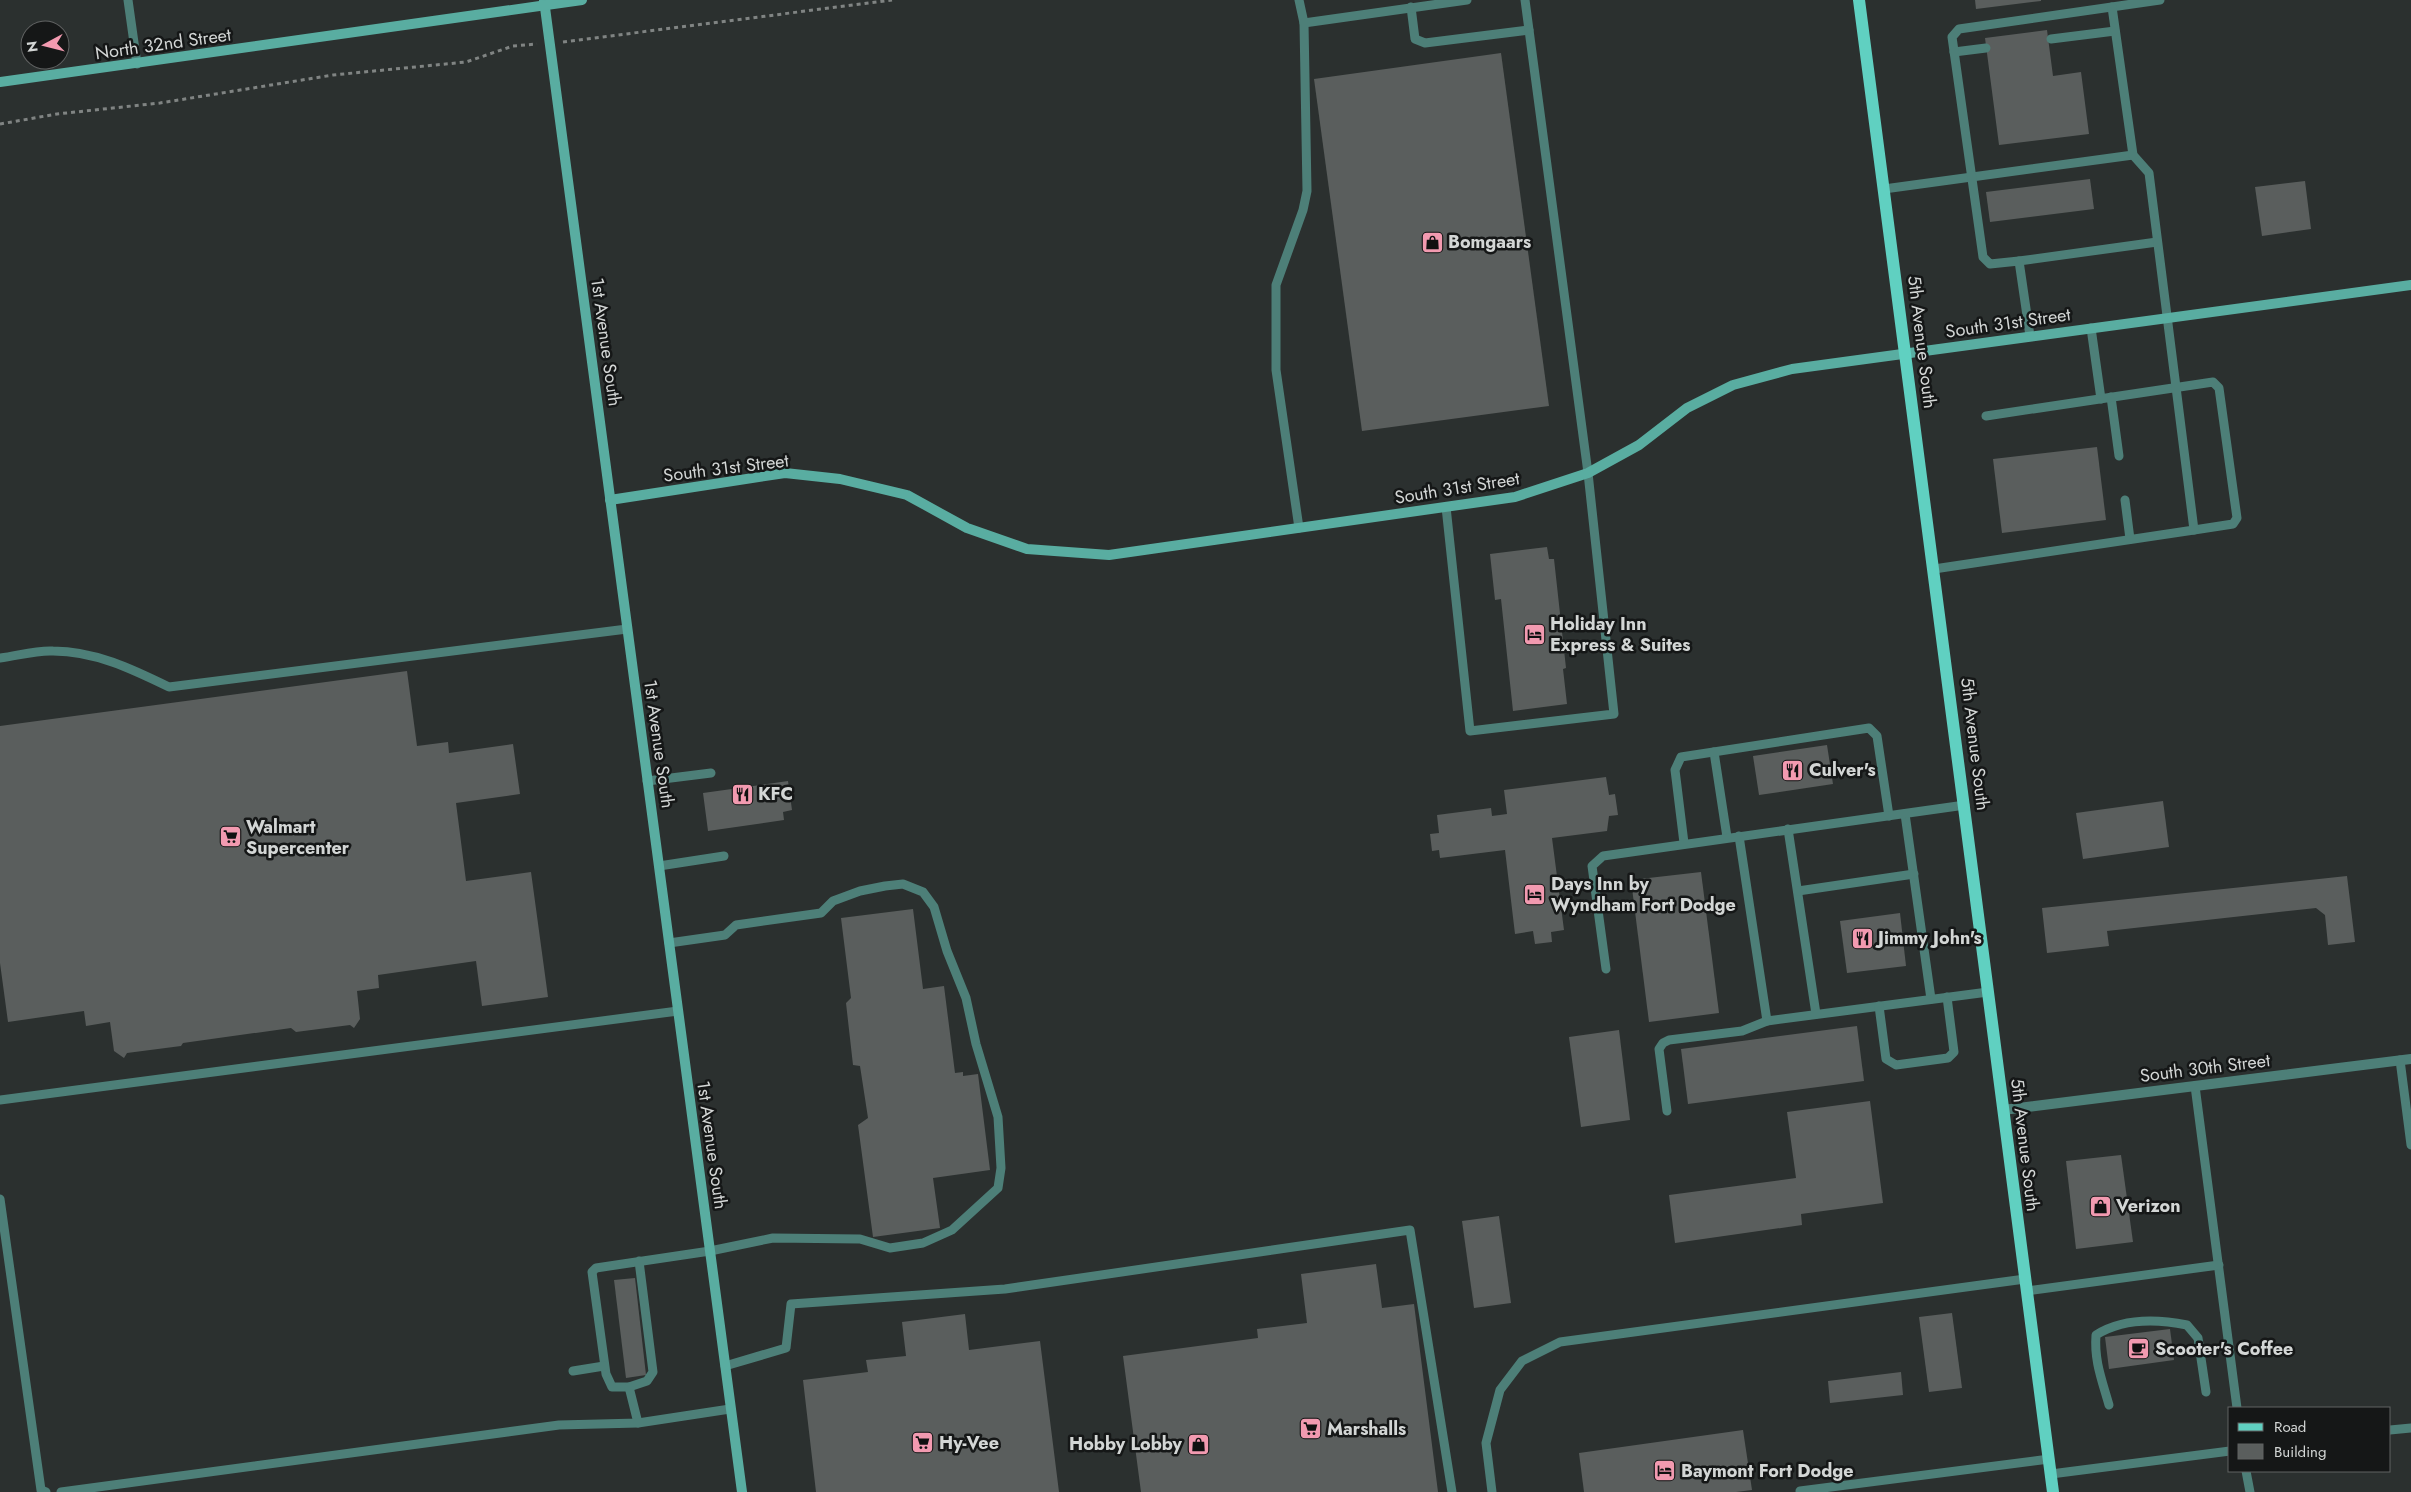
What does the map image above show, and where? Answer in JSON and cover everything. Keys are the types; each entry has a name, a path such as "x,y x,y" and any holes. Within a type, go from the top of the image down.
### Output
{"main road":[{"name":"5th Avenue South","path":"1859,0 2053,1492"}],"street":[{"name":"North 32nd Street","path":"0,82 270,45 545,3 582,0"},
{"name":"1st Avenue South","path":"545,3 741,1492"},
{"name":"South 31st Street","path":"610,500 786,473 840,478 907,495 967,528 1027,549 1109,555 1515,497 1588,473 1639,445 1687,408 1733,385 1792,369 2411,285"},
{"name":"South 30th Street","path":"2003,1110 2411,1059"}],"lane":[{"path":"128,0 137,64"},
{"path":"1299,0 1304,23 1307,191 1303,210 1276,285 1276,370 1299,528"},
{"path":"1304,23 1467,0"},
{"path":"1446,507 1470,731 1614,714 1588,473 1525,0"},
{"path":"2158,242 1990,264 1982,257 1952,37 1959,29 2160,0"},
{"path":"1411,7 1415,38 1425,43 1529,30"},
{"path":"2112,7 2133,155 2149,173 2194,530"},
{"path":"2051,40 2115,31"},
{"path":"1954,52 1986,48"},
{"path":"1884,189 2133,155"},
{"path":"2019,261 2030,336"},
{"path":"2091,328 2101,399"},
{"path":"1934,569 2233,524 2237,518 2220,388 2213,382 1986,416"},
{"path":"2111,398 2119,456"},
{"path":"2125,500 2130,539"},
{"path":"0,658 52,650 77,653 119,662 169,688 628,629"},
{"path":"1684,843 1675,770 1681,757 1869,728 1877,736 1889,816"},
{"path":"1714,752 1727,837"},
{"path":"647,781 711,773"},
{"path":"1606,969 1592,866 1603,856 1727,837 1965,806"},
{"path":"1905,814 1931,999"},
{"path":"1788,829 1816,1014"},
{"path":"1739,836 1766,1021"},
{"path":"659,866 724,856"},
{"path":"1798,891 1914,874"},
{"path":"639,1261 653,1372 647,1381 629,1387 612,1386 604,1366 592,1272 596,1268 639,1261 710,1251 773,1238 860,1239 890,1248 923,1243 952,1230 998,1188 1001,1168 998,1117 976,1044 966,998 947,951 934,907 923,892 903,884 860,891 832,901 821,913 736,925 725,935 669,943"},
{"path":"1668,1111 1659,1049 1663,1043 1669,1040 1742,1031 1766,1021 1988,992"},
{"path":"1879,1006 1886,1060 1896,1065 1948,1058 1954,1052 1947,997"},
{"path":"0,1100 678,1011"},
{"path":"2400,1060 2411,1144"},
{"path":"2195,1086 2238,1407"},
{"path":"0,1199 41,1490 46,1492"},
{"path":"725,1366 786,1348 791,1304 1005,1290 1410,1230 1452,1492"},
{"path":"1492,1492 1486,1443 1500,1390 1522,1361 1560,1342 2026,1285 2219,1265"},
{"path":"2109,1404 2099,1375 2094,1352 2096,1335 2105,1330 2137,1321 2165,1321 2187,1325 2198,1338 2206,1392"},
{"path":"573,1371 604,1366"},
{"path":"629,1387 638,1423"},
{"path":"61,1492 560,1425 638,1423 730,1409"},
{"path":"2391,1430 2411,1428"},
{"path":"2051,1474 2228,1451"},
{"path":"1800,1491 1854,1488 2049,1459"},
{"path":"2246,1472 2250,1492"}],"path":[{"path":"0,124 57,114 160,103 333,75 466,62 514,46 892,0"}],"building":[{"path":"1975,0 2041,0 2041,1 1976,9"},
{"path":"2047,30 2053,76 2081,72 2089,134 1999,145 1985,38"},
{"name":"Bomgaars","path":"1501,53 1549,406 1362,431 1314,79"},
{"path":"2090,179 2094,209 1990,222 1986,192"},
{"path":"2305,181 2311,229 2262,236 2255,187"},
{"path":"2097,447 2106,520 2002,533 1993,459"},
{"name":"Holiday Inn Express & Suites","path":"1547,547 1549,559 1554,559 1566,668 1563,669 1567,704 1513,711 1501,599 1495,600 1490,554"},
{"name":"Walmart Supercenter","path":"407,671 417,746 448,742 449,753 513,744 520,794 456,803 466,881 531,872 548,997 482,1006 476,961 378,975 379,988 357,991 360,1019 354,1028 350,1025 296,1032 291,1028 127,1053 124,1058 114,1051 110,1022 86,1026 84,1011 8,1022 0,963 0,726"},
{"name":"Culver's","path":"1827,745 1833,784 1759,795 1753,756"},
{"name":"Days Inn by Wyndham Fort Dodge","path":"1606,777 1609,795 1615,794 1618,815 1609,816 1607,831 1552,838 1564,930 1551,932 1552,942 1535,944 1533,931 1515,934 1505,850 1440,858 1439,850 1432,851 1430,834 1439,833 1437,815 1491,808 1492,816 1507,814 1504,790"},
{"path":"788,781 792,810 783,812 784,820 708,831 703,793"},
{"path":"2163,801 2169,847 2083,859 2076,813"},
{"path":"1701,872 1719,1013 1649,1022 1631,880"},
{"path":"2347,876 2355,942 2328,945 2325,915 2316,908 2107,931 2109,946 2047,953 2042,908"},
{"path":"913,909 923,989 944,986 955,1073 963,1072 963,1076 978,1074 990,1170 933,1178 940,1228 873,1237 858,1125 868,1118 860,1066 853,1065 846,1003 851,998 841,918"},
{"path":"1900,913 1906,966 1847,973 1840,921"},
{"path":"1857,1026 1864,1081 1688,1104 1681,1049"},
{"path":"1619,1030 1630,1120 1581,1127 1569,1037"},
{"path":"1870,1101 1883,1203 1801,1214 1802,1225 1675,1243 1669,1195 1796,1178 1787,1112"},
{"path":"2121,1155 2133,1242 2076,1249 2066,1161"},
{"path":"1499,1216 1511,1303 1474,1308 1462,1221"},
{"path":"1376,1264 1382,1308 1414,1304 1438,1492 1141,1492 1123,1356 1258,1338 1257,1329 1307,1323 1301,1274"},
{"path":"635,1278 646,1375 626,1378 614,1280"},
{"path":"1952,1313 1962,1388 1929,1392 1919,1317"},
{"path":"965,1314 969,1350 1040,1341 1059,1492 816,1492 803,1380 868,1372 866,1360 906,1356 902,1322"},
{"name":"Scooter's Coffee","path":"2170,1329 2174,1360 2109,1369 2105,1337"},
{"path":"1901,1372 1903,1395 1830,1403 1828,1381"},
{"name":"Baymont Fort Dodge","path":"1743,1430 1752,1490 1736,1492 1584,1492 1579,1453"}],"place":[{"name":"Bomgaars","path":"1432,242"},
{"name":"Holiday Inn Express & Suites","path":"1534,634"},
{"name":"Culver's","path":"1793,770"},
{"name":"KFC","path":"742,794"},
{"name":"Walmart Supercenter","path":"230,837"},
{"name":"Days Inn by Wyndham Fort Dodge","path":"1535,894"},
{"name":"Jimmy John's","path":"1862,938"},
{"name":"Verizon","path":"2100,1206"},
{"name":"Scooter's Coffee","path":"2139,1349"},
{"name":"Marshalls","path":"1311,1429"},
{"name":"Hy-Vee","path":"923,1443"},
{"name":"Hobby Lobby","path":"1198,1444"},
{"name":"Baymont Fort Dodge","path":"1665,1471"}]}
